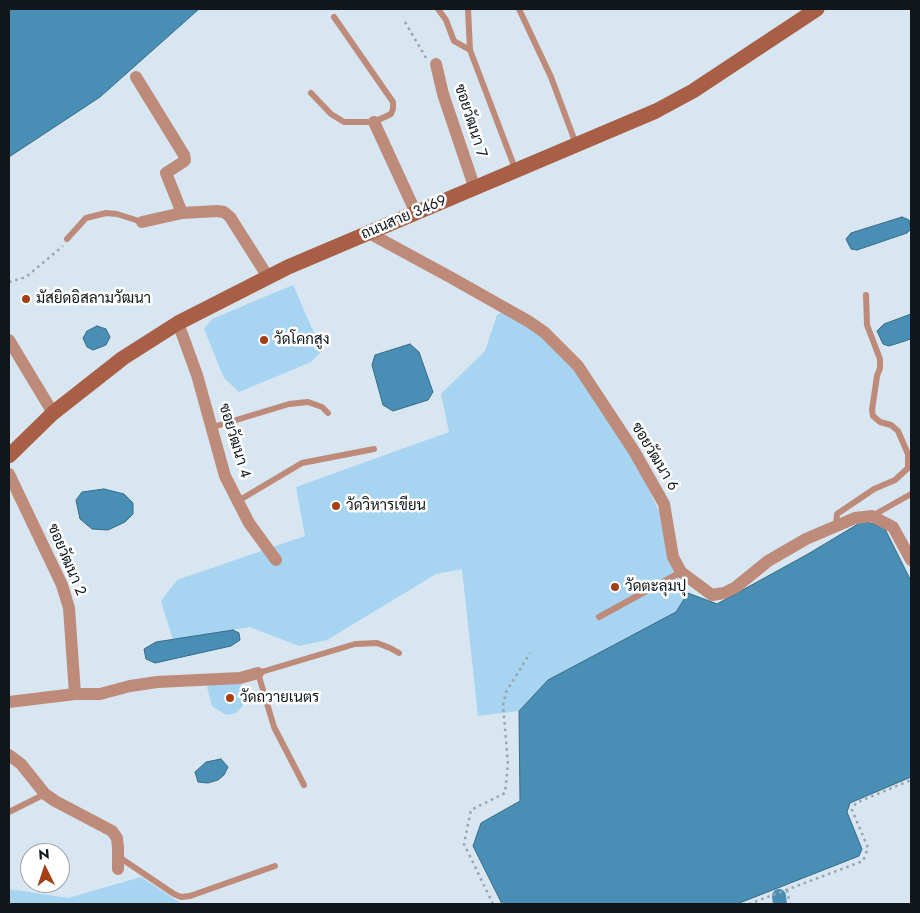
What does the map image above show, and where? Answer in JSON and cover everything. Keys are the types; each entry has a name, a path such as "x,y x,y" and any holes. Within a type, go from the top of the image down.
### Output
{"street":[{"name":"ถนนสาย 3469","path":"9,456 53,413 122,358 178,323 268,277 656,111 693,91 807,11"},
{"name":"ซอยวัฒนา 7","path":"436,64 443,94 475,189"},
{"path":"136,77 184,155 185,160 166,173 182,213"},
{"path":"374,122 416,213"},
{"path":"142,222 182,213 224,212 230,217 268,277"},
{"name":"ซอยวัฒนา 6","path":"369,233 450,276 528,321 544,332 578,366 634,451 664,504 673,557 681,572"},
{"name":"ซอยวัฒนา 4","path":"178,323 197,375 225,476 249,523 276,560"},
{"path":"9,340 53,413"},
{"name":"ซอยวัฒนา 2","path":"9,474 62,585 69,608 75,694"},
{"path":"681,572 712,595 724,593 736,587 768,561 806,539 855,518 872,516 893,527 911,560"},
{"path":"9,702 75,694 100,694 130,686 157,682 240,678 258,673"},
{"path":"9,756 21,764 45,794 63,806 112,831 117,838 119,863"}],"lane":[{"path":"438,9 446,20 454,41 470,50"},
{"path":"468,9 470,50 516,171"},
{"path":"519,9 551,77 577,145"},
{"path":"311,93 331,114 344,122 374,122 391,114 393,109 393,102 334,17"},
{"path":"67,239 86,218 106,213 117,214 142,222"},
{"path":"836,526 837,514 874,489 895,480 908,468 908,454 898,431 891,425 880,422 874,416 872,410 880,359 867,326 866,295"},
{"path":"212,427 289,404 308,402 322,407 328,413"},
{"path":"238,501 302,463 374,448"},
{"path":"872,516 911,494"},
{"path":"599,616 681,572"},
{"path":"304,785 274,727 258,673 355,644 377,643 399,653"},
{"path":"9,812 45,794"},
{"path":"119,863 181,897 190,896 275,866"}],"path":[{"path":"9,282 26,277 62,248 67,239"},
{"path":"493,904 464,844 471,810 506,793 508,764 503,705 506,692 530,653"},
{"path":"749,904 863,861 868,848 852,810 856,804 911,780"},
{"path":"787,890 790,904"}],"shaded area":[{"path":"9,9 199,9 100,97 9,157"},
{"path":"902,217 909,220 911,229 907,233 857,250 851,249 846,239 851,233"},
{"path":"293,285 322,351 311,362 239,392 224,378 204,329 212,319"},
{"path":"504,311 540,335 577,373 634,457 661,516 673,569 688,593 676,612 548,680 519,711 478,716 462,569 436,574 327,640 299,646 250,627 173,640 161,601 177,580 305,536 296,487 449,432 441,394 485,351 497,315"},
{"path":"911,314 911,339 889,346 883,344 877,331 884,324"},
{"path":"97,326 106,329 110,337 106,345 93,350 87,347 83,338 87,331"},
{"path":"410,344 419,352 433,392 428,400 393,411 383,405 372,365 375,355"},
{"path":"104,489 124,494 133,503 133,514 125,522 108,530 92,529 80,519 76,500 82,492"},
{"path":"863,521 884,527 911,581 911,777 850,803 847,812 862,849 859,856 737,904 502,904 473,846 481,823 520,801 519,711 548,680 676,612 688,593 717,604 808,554"},
{"path":"233,630 239,633 240,640 231,646 155,663 146,659 144,649 156,642"},
{"path":"237,681 241,685 243,706 236,713 226,715 212,706 207,687 212,683"},
{"path":"221,759 228,767 224,775 218,780 208,783 198,782 195,772 206,762"},
{"path":"141,877 182,904 9,904 9,889 20,891 20,893 35,893 68,898"}],"waterway":[{"path":"779,896 780,904"}],"place":[{"name":"มัสยิดอิสลามวัฒนา","path":"26,299"},
{"name":"วัดโคกสูง","path":"264,340"},
{"name":"วัดวิหารเขียน","path":"336,506"},
{"name":"วัดตะลุมปุ","path":"615,587"},
{"name":"วัดถวายเนตร","path":"230,698"}]}
